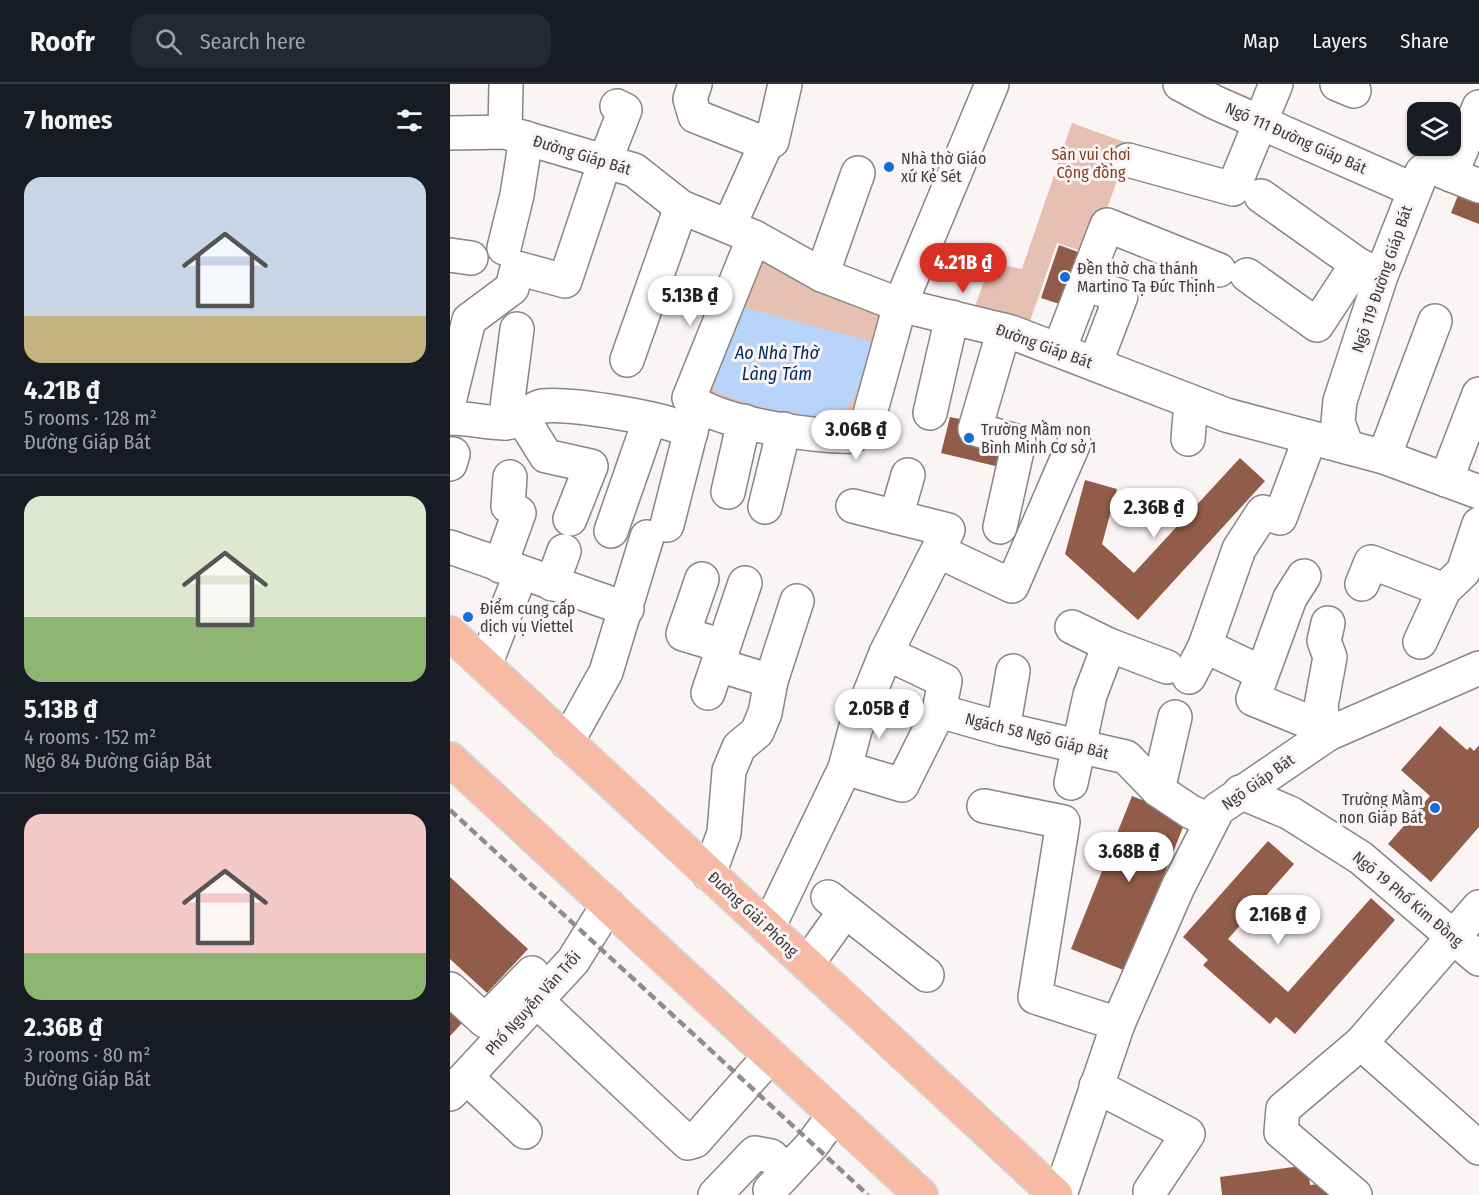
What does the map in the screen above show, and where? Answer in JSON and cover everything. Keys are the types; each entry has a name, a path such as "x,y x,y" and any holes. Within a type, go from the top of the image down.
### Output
{"main road":[{"name":"Đường Giải Phóng","path":"450,633 1058,1195"},
{"path":"450,759 921,1195"}],"street":[{"path":"504,248 515,135 506,84"},
{"path":"695,84 690,99 695,116 766,144"},
{"path":"567,742 606,672 657,531 694,419 689,398 766,144 772,141 785,84"},
{"path":"450,418 514,421 539,406 574,406 650,419 744,421 809,435 853,436 868,421 900,305 992,84"},
{"name":"Ngõ 111 Đường Giáp Bát","path":"1180,84 1259,122 1414,190"},
{"path":"1128,160 1233,189 1276,84"},
{"path":"450,398 469,320 512,288 517,268 565,281 605,161 625,110 617,106"},
{"path":"1465,180 1479,107"},
{"name":"Đường Giáp Bát","path":"450,133 515,135 634,170 681,207 741,231 822,275 900,305 1004,330 1226,415 1384,457 1479,492"},
{"name":"Ngõ 119 Đường Giáp Bát","path":"1347,447 1338,422 1340,401 1369,270 1422,172 1427,168 1465,180"},
{"path":"822,275 858,173"},
{"path":"1059,350 1107,225 1233,272 1317,325 1369,270 1261,196"},
{"path":"627,360 681,207"},
{"path":"1084,284 1121,296 1095,364"},
{"path":"930,413 952,317"},
{"path":"1384,457 1435,321"},
{"path":"517,330 514,421 546,456 591,466 570,519"},
{"path":"1000,527 1019,442 975,429 1004,330"},
{"path":"1188,439 1191,402"},
{"path":"1446,480 1476,412"},
{"path":"611,531 650,419"},
{"path":"728,492 744,421"},
{"path":"765,507 784,429"},
{"path":"1072,627 1178,672 1206,646 1239,549 1263,512 1280,518 1310,438"},
{"path":"853,506 896,517 943,541 1012,586 1074,443"},
{"path":"896,517 908,475"},
{"path":"485,665 510,570 519,513 507,506 510,477"},
{"path":"1420,642 1444,590 1463,572 1479,524"},
{"path":"768,928 845,768 855,730 886,653 943,541"},
{"path":"450,547 510,570 627,609"},
{"path":"552,584 564,551"},
{"path":"1362,584 1371,562 1444,590"},
{"path":"1304,576 1290,598 1253,699 1326,731"},
{"path":"702,579 683,634 716,668 771,681"},
{"path":"716,668 745,583"},
{"path":"709,874 724,833 729,771 739,747 757,732 765,713 771,681 797,601"},
{"path":"1326,731 1321,706 1330,657 1324,641 1328,623"},
{"path":"1071,783 1090,695 1110,645"},
{"path":"1206,646 1262,673"},
{"path":"845,768 902,785 939,711 945,681 886,653"},
{"name":"Ngõ Giáp Bát","path":"1058,1195 1118,1024 1210,820 1218,809 1326,731 1479,668"},
{"path":"1003,729 1013,671"},
{"name":"Ngách 58 Ngõ Giáp Bát","path":"939,711 1003,729 1126,758 1158,790 1191,812 1210,820"},
{"path":"1158,790 1175,717"},
{"name":"Ngõ 19 Phố Kim Đồng","path":"1240,792 1290,813 1360,858 1479,959"},
{"path":"984,806 1063,822 1035,997 1118,1024"},
{"path":"807,964 837,904 927,975"},
{"name":"Phố Nguyễn Văn Trỗi","path":"458,1086 573,961 608,906"},
{"path":"1355,1195 1281,1132 1280,1119 1283,1109 1360,1043 1479,907"},
{"path":"450,989 485,1021 547,958 588,938"},
{"path":"537,1001 688,1143 695,1141 770,1056"},
{"path":"1360,1043 1479,1148"},
{"path":"458,1086 525,1132"},
{"path":"1096,1086 1188,1134 1150,1191"},
{"path":"771,1188 812,1145 834,1115"},
{"path":"715,1195 755,1153 771,1156 771,1188"}],"green space":[{"name":"Sân vui chơi Cộng đồng","path":"1072,123 1130,144 1091,254 1057,243 1027,330 971,317 991,263 1022,269"},
{"path":"756,259 770,262 891,310 847,430 701,405"}],"water":[{"name":"Ao Nhà Thờ Làng Tám","path":"743,307 873,342 861,381 847,408 831,416 799,415 744,402 719,393 713,388"}],"building":[{"path":"1462,185 1479,192 1479,224 1451,213"},
{"name":"Đền thờ cha thánh Martino Tạ Đức Thịnh","path":"1059,245 1089,256 1072,308 1041,298"},
{"name":"Trường Mầm non Bình Minh Cơ sở 1","path":"950,417 974,422 1015,443 1008,469 941,453"},
{"path":"1240,458 1265,481 1138,620 1065,554 1085,480 1117,489 1102,544 1134,573"},
{"name":"Trường Mầm non Giáp Bát","path":"1440,726 1467,750 1470,747 1474,751 1479,745 1479,827 1431,882 1388,844 1430,796 1401,770"},
{"path":"1132,796 1187,817 1126,971 1071,949"},
{"path":"1268,841 1294,864 1228,939 1288,992 1371,898 1395,920 1295,1034 1276,1017 1270,1024 1203,965 1208,960 1183,937"},
{"path":"450,877 528,949 487,993 450,959"},
{"path":"450,1008 464,1021 450,1036"},
{"path":"1308,1165 1310,1185 1327,1183 1328,1195 1222,1195 1220,1177"}],"railway":[{"path":"450,810 868,1195"}],"place":[{"name":"Nhà thờ Giáo xứ Kẻ Sét","path":"889,167"},
{"name":"Đền thờ cha thánh Martino Tạ Đức Thịnh","path":"1065,277"},
{"name":"Trường Mầm non Bình Minh Cơ sở 1","path":"969,438"},
{"name":"Điểm cung cấp dịch vụ Viettel","path":"468,617"},
{"name":"Trường Mầm non Giáp Bát","path":"1435,808"}]}
